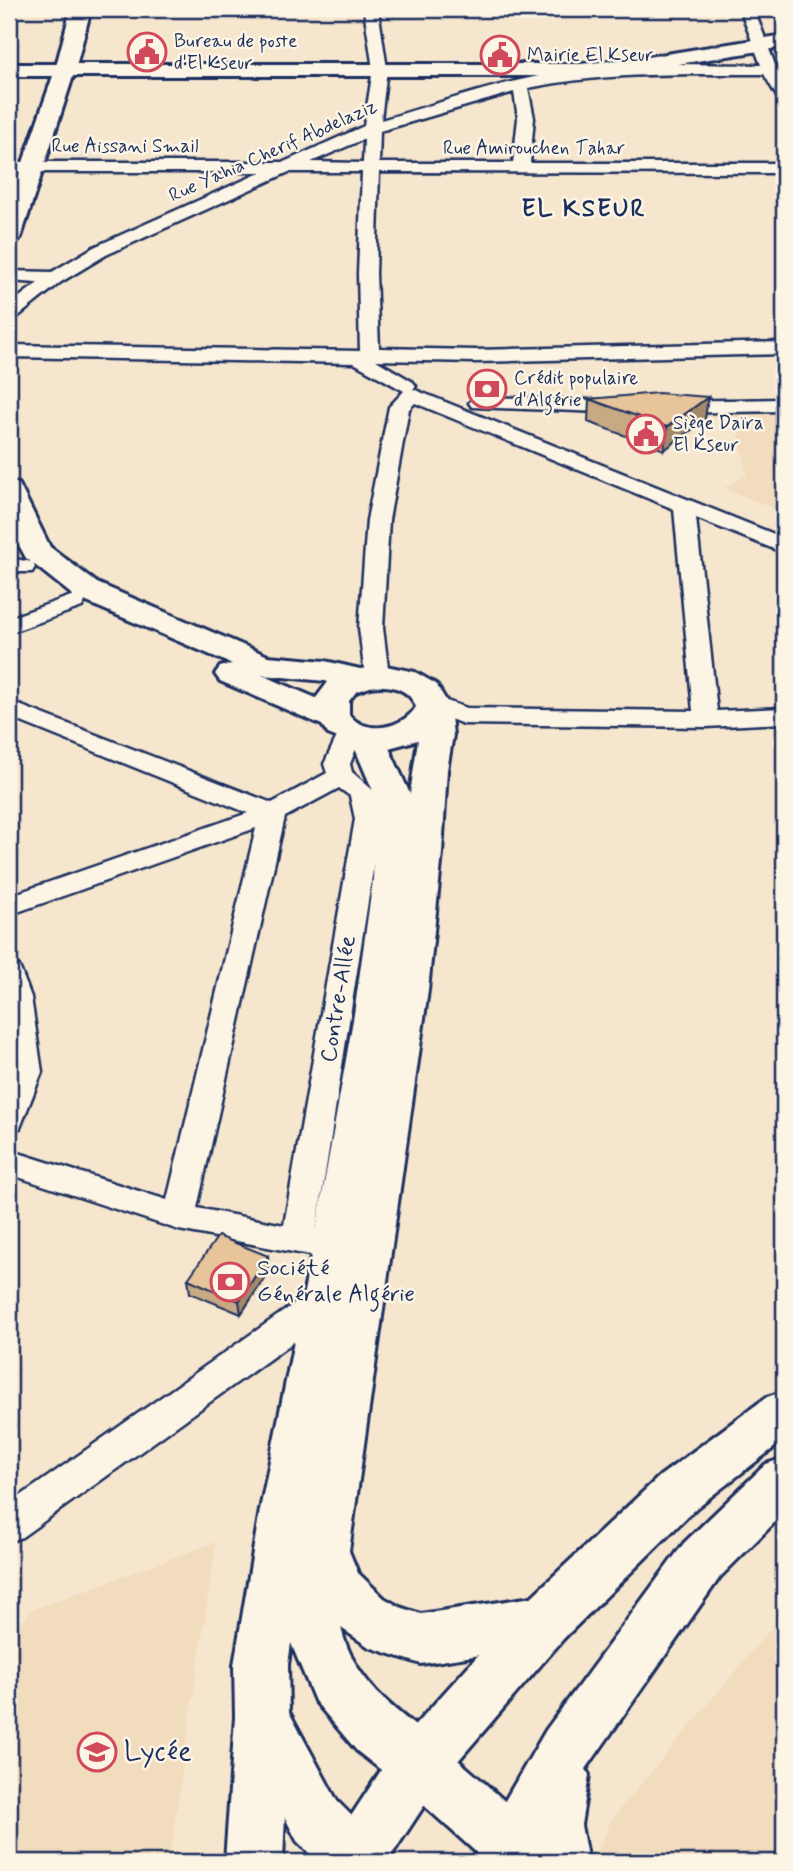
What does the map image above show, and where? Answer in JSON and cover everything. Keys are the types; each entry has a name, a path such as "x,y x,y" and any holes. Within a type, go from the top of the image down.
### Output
{"main road":[{"path":"9,237 20,167 65,70 81,9"},
{"path":"9,70 580,70 641,64 784,41"},
{"path":"9,490 13,506 37,552 86,590 262,665 407,680 421,687 430,696 436,736 429,770 424,853 408,990 326,1538 311,1615 320,1652 334,1682 376,1732 419,1763 526,1858 552,1825 566,1749 702,1560 784,1480"},
{"path":"14,561 74,602 350,729 385,739 411,733 429,718 432,705"},
{"path":"254,1862 262,1717 261,1665 281,1536 326,1300 317,1244 344,1181 374,1014 392,880 394,798 350,729 329,710 333,695 343,686 368,677"},
{"path":"262,1717 317,1821 356,1862 419,1763 545,1620 678,1492 784,1412"},
{"path":"326,1538 323,1551 339,1590 365,1616 388,1629 421,1639 545,1620"}],"street":[{"path":"364,356 372,129 380,69 372,9"},
{"path":"747,9 759,45 777,69 784,97"},
{"name":"Rue Yahia Cherif Abdelaziz","path":"9,314 55,278 100,251 372,129 520,85 574,74 627,70 777,69"},
{"path":"520,85 526,118 521,169"},
{"name":"Rue Aissani Smail","path":"20,167 284,169"},
{"name":"Rue Amirouchen Tahar","path":"284,169 784,168"},
{"path":"9,276 55,278"},
{"path":"9,351 475,356 784,348"},
{"path":"364,356 413,389 684,506 784,546"},
{"path":"413,389 478,403 631,407 784,405"},
{"path":"368,677 379,520 399,407 413,389"},
{"path":"478,403 626,469 784,530"},
{"path":"684,506 706,719"},
{"path":"9,626 74,602"},
{"path":"432,705 463,716 706,719 784,716"},
{"path":"9,708 272,813"},
{"path":"9,906 272,813 341,776 337,764 350,729"},
{"name":"Contre-Allée","path":"317,1244 368,819 362,792 341,776"},
{"path":"179,1217 272,813"},
{"path":"9,972 17,997 27,1072 9,1120"},
{"path":"9,1162 179,1217 317,1244"},
{"path":"10,1522 326,1300"}],"shaded area":[{"path":"784,411 784,513 724,488 747,475 734,412"},
{"name":"Lycée","path":"216,1542 169,1862 9,1862 9,1642 31,1610"},
{"path":"784,1613 784,1862 594,1862 611,1820"}],"building":[{"path":"658,393 708,397 667,427 589,399"},
{"name":"Société Générale Algérie","path":"218,1236 268,1256 239,1301 188,1279"}],"place":[{"name":"Bureau de poste d'El Kseur","path":"147,52"},
{"name":"Mairie El Kseur","path":"500,55"},
{"name":"Crédit populaire d'Algérie","path":"487,389"},
{"name":"Siège Daïra El Kseur","path":"646,434"},
{"name":"Société Générale Algérie","path":"230,1282"},
{"name":"Lycée","path":"97,1752"}],"district":[{"name":"EL KSEUR","path":"584,209"}]}
